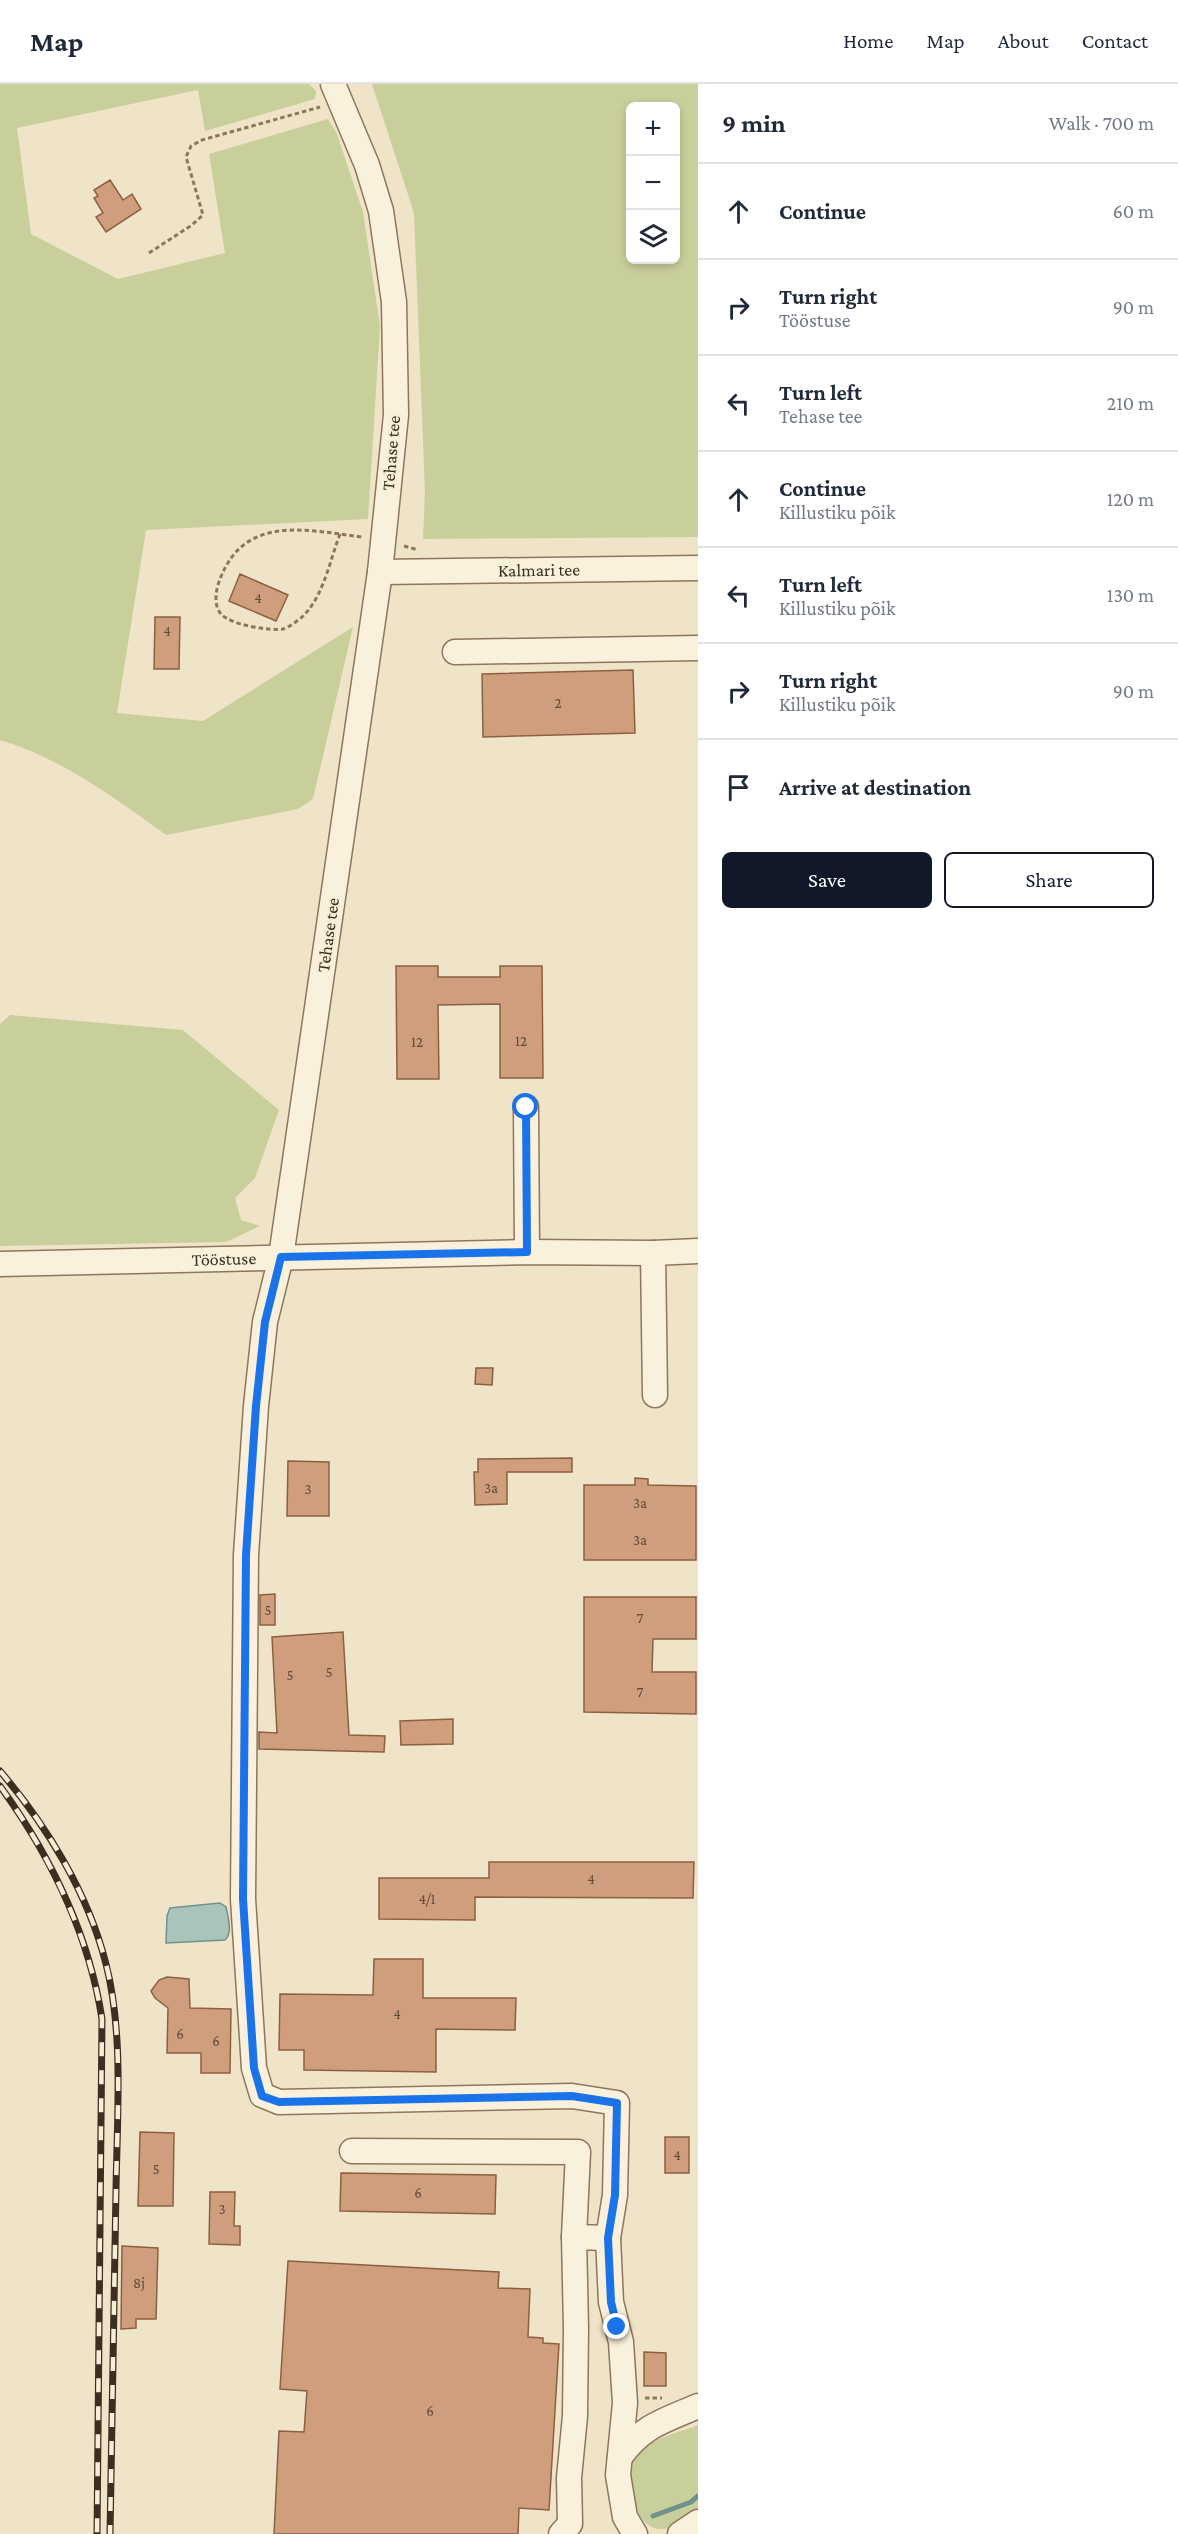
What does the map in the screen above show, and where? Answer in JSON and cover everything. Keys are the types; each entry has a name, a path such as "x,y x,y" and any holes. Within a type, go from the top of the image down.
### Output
{"street":[{"name":"Tehase tee","path":"338,92 367,165 381,211 394,302 396,415 380,572 281,1257 265,1322 252,1452 246,1555 243,1899 254,2068 262,2096 279,2102 572,2096 617,2103 615,2195 608,2238"},
{"name":"Kalmari tee","path":"380,572 698,568"},
{"path":"455,652 698,648"},
{"path":"526,1107 527,1252"},
{"name":"Tööstuse","path":"0,1264 527,1252 698,1251"},
{"path":"653,1253 655,1395"},
{"path":"352,2151 578,2152 574,2237 575,2416 569,2478 570,2524 561,2534"},
{"path":"574,2237 608,2238 611,2302 621,2342 625,2400 618,2475 626,2517 635,2534"},
{"path":"625,2400 631,2415 649,2428"},
{"path":"620,2457 633,2439 649,2428 698,2406"},
{"path":"680,2534 698,2522"}],"path":[{"path":"149,253 192,225 203,215 186,157 191,147 202,140 338,92"},
{"path":"340,534 315,598 303,616 285,629 243,625 222,615 216,603 219,583 228,560 238,548 252,538 274,531 309,530 383,539"},
{"path":"625,2400 669,2398"}],"green space":[{"path":"0,84 309,84 316,91 315,99 205,131 198,90 17,128 31,234 118,279 225,253 209,154 328,119 337,134 363,212 380,326 368,519 146,530 117,713 203,721 353,627 313,799 298,809 166,835 87,780 44,757 0,740"},
{"path":"372,84 698,84 698,537 423,539 425,492 414,213"},
{"path":"10,1015 183,1030 279,1110 255,1178 235,1198 241,1220 260,1226 226,1242 0,1246 0,1024"},
{"path":"698,2425 698,2508 672,2527 662,2529 651,2527 643,2520 633,2498 631,2472 638,2452 666,2436"}],"water":[{"path":"220,1903 226,1907 229,1920 229,1933 225,1940 166,1943 167,1916 170,1908"}],"building":[{"path":"110,180 123,200 132,194 141,209 106,232 96,217 103,213 94,198 98,196 94,190"},
{"path":"240,574 288,595 276,621 229,601"},
{"path":"155,617 180,617 179,669 154,669"},
{"path":"633,670 635,733 483,737 482,674"},
{"path":"396,966 438,966 438,977 500,977 500,966 542,966 543,1078 500,1078 500,1004 438,1005 439,1079 397,1079"},
{"path":"476,1368 493,1368 492,1385 475,1384"},
{"path":"572,1458 572,1472 507,1472 507,1504 475,1505 474,1472 478,1472 478,1459"},
{"path":"288,1461 329,1462 329,1516 287,1516"},
{"path":"635,1478 648,1479 648,1485 696,1486 696,1560 584,1560 584,1485 635,1485"},
{"path":"275,1594 275,1625 260,1625 260,1595"},
{"path":"584,1597 696,1597 696,1639 653,1639 652,1672 696,1672 696,1714 584,1712"},
{"path":"343,1632 349,1735 385,1736 384,1752 259,1749 259,1732 277,1733 272,1637"},
{"path":"453,1719 453,1744 401,1745 400,1721"},
{"path":"489,1862 694,1862 693,1898 475,1897 475,1920 379,1919 379,1878 489,1878"},
{"path":"374,1959 423,1959 423,1998 516,1998 515,2030 436,2029 436,2072 304,2070 304,2050 279,2050 280,1994 373,1995"},
{"path":"167,1977 189,1979 190,2008 231,2009 230,2073 201,2073 201,2053 167,2053 168,2008 155,1998 151,1991 159,1980"},
{"path":"140,2132 174,2133 173,2206 138,2206"},
{"path":"665,2137 689,2137 689,2173 665,2173"},
{"path":"341,2173 496,2175 495,2214 340,2211"},
{"path":"210,2192 235,2192 234,2226 240,2226 240,2245 209,2244"},
{"path":"122,2246 158,2248 156,2319 136,2319 136,2328 121,2329"},
{"path":"288,2261 499,2272 498,2288 530,2289 528,2337 543,2338 543,2343 559,2344 549,2510 519,2508 518,2534 274,2534 279,2431 304,2432 307,2391 280,2389"},
{"path":"644,2352 666,2353 666,2386 644,2386"}],"waterway":[{"path":"653,2516 691,2502 698,2496"}],"railway":[{"path":"0,1771 34,1814 77,1886 98,1938 112,1991 118,2076 110,2534"},
{"path":"0,1786 35,1840 65,1897 88,1957 102,2019 97,2534"}],"route":[{"path":"526,1107 527,1252 281,1257 265,1322 256,1406 246,1555 243,1899 254,2068 262,2096 279,2102 572,2096 617,2103 615,2195 608,2238 611,2302 617,2327"}]}
